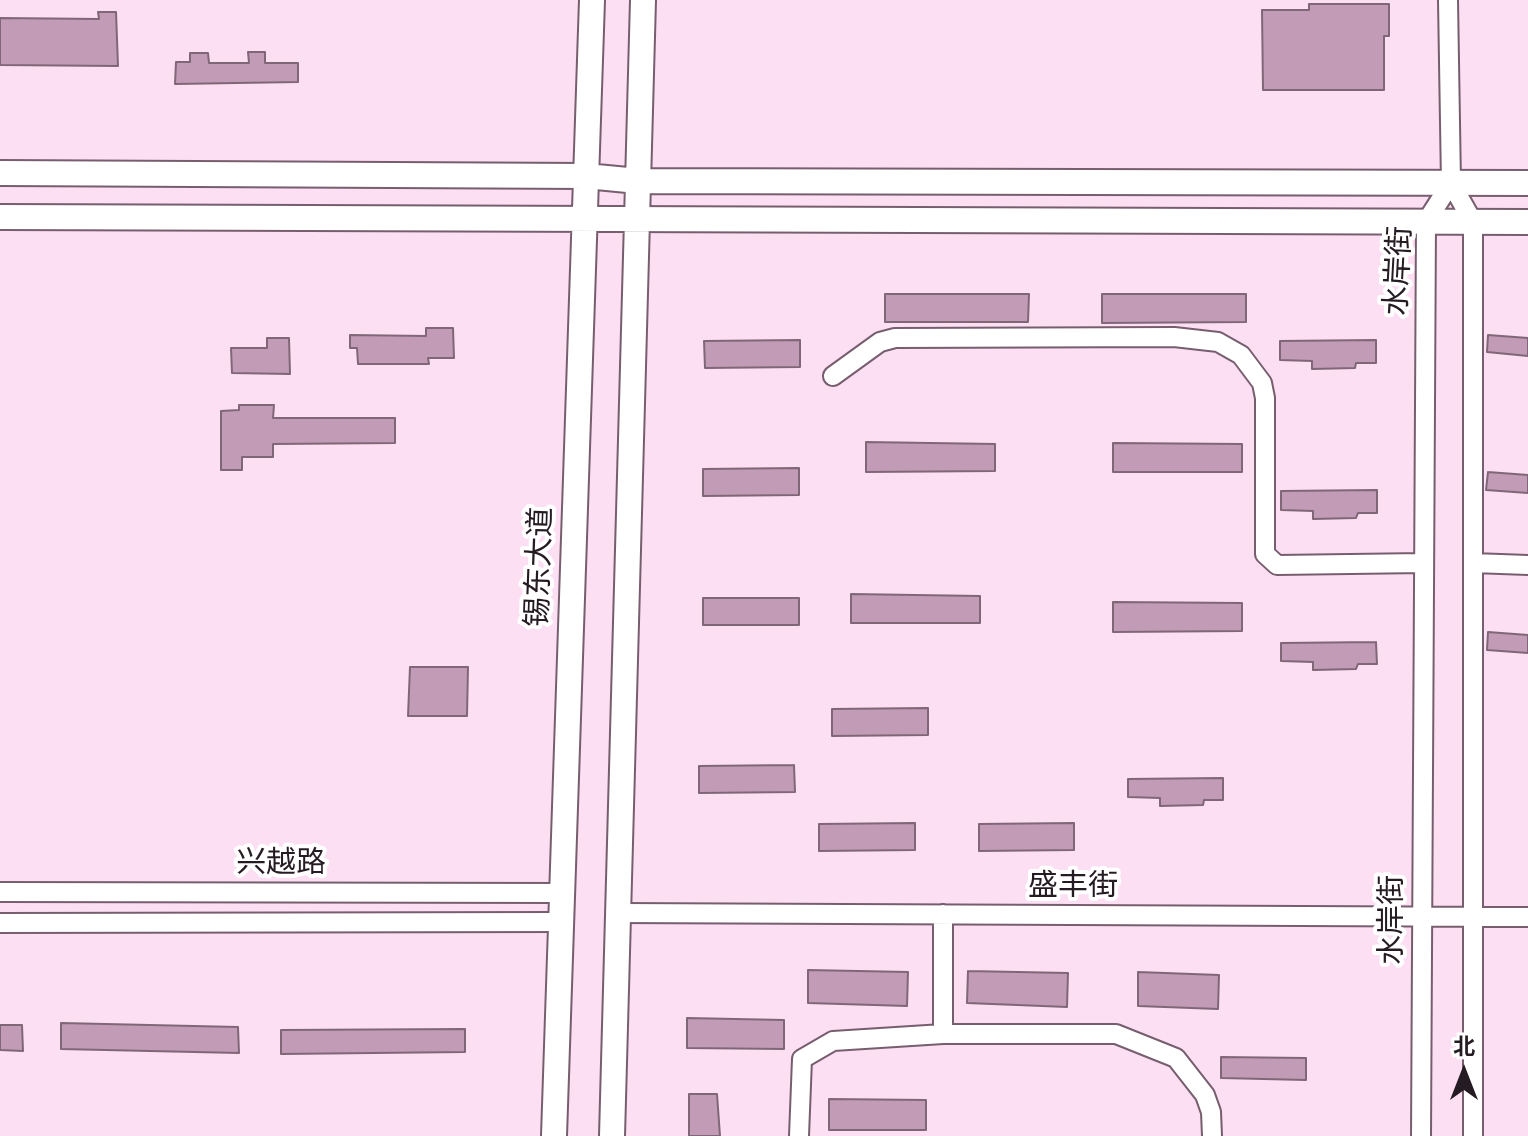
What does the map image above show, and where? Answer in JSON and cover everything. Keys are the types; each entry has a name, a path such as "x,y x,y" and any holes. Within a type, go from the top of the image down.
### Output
{"main road":[{"name":"锡东大道","path":"554,1136 592,0"},
{"path":"612,1136 643,0"},
{"path":"0,173 586,176 638,181 1528,183"},
{"path":"0,217 1528,222"}],"street":[{"path":"1448,0 1451,183 1473,222 1473,1136"},
{"name":"水岸街","path":"1421,1136 1426,222 1451,183"},
{"path":"833,376 880,342 895,338 1174,337 1218,342 1241,355 1262,383 1265,398 1265,554 1277,565 1423,563"},
{"path":"1473,563 1528,565"},
{"name":"兴越路","path":"0,892 562,893"},
{"name":"盛丰街","path":"618,913 1528,917"},
{"path":"943,914 943,1034"},
{"name":"兴越路","path":"0,923 561,922"},
{"path":"799,1136 802,1059 833,1041 943,1034 1116,1034 1176,1058 1205,1095 1211,1112 1212,1136"}],"building":[{"path":"1309,4 1389,4 1389,36 1384,36 1384,90 1263,90 1262,10 1309,10"},
{"path":"98,12 116,12 118,66 0,65 0,18 99,19"},
{"path":"248,52 265,52 265,63 298,63 298,82 175,84 176,62 190,62 190,53 208,53 209,63 249,63"},
{"path":"885,294 1029,294 1028,322 885,322"},
{"path":"1102,294 1246,294 1246,322 1102,323"},
{"path":"426,328 453,328 454,358 428,358 429,364 358,364 357,348 350,348 350,335 426,336"},
{"path":"1488,335 1528,338 1528,356 1487,352"},
{"path":"267,338 289,338 290,374 232,373 231,348 267,348"},
{"path":"800,340 800,367 705,368 704,341"},
{"path":"1376,340 1376,363 1356,363 1355,368 1312,369 1312,361 1280,360 1280,341"},
{"path":"239,405 274,405 273,418 395,418 395,443 273,444 273,457 242,457 242,470 221,470 221,411 239,410"},
{"path":"866,442 995,444 995,471 866,472"},
{"path":"1113,443 1242,444 1242,472 1113,472"},
{"path":"799,468 799,495 703,496 703,469"},
{"path":"1488,472 1528,475 1528,493 1486,490"},
{"path":"1377,490 1377,513 1358,513 1356,518 1313,519 1313,511 1281,510 1281,491"},
{"path":"851,594 980,596 980,623 851,623"},
{"path":"703,598 799,598 799,625 703,625"},
{"path":"1113,602 1242,603 1242,631 1113,632"},
{"path":"1488,632 1528,635 1528,653 1487,650"},
{"path":"1376,642 1377,664 1358,664 1356,669 1313,670 1313,662 1281,661 1281,643"},
{"path":"410,667 468,667 467,716 408,716"},
{"path":"928,708 928,735 832,736 832,709"},
{"path":"794,765 795,792 699,793 699,766"},
{"path":"1223,778 1223,800 1204,800 1203,805 1160,806 1160,798 1128,797 1128,779"},
{"path":"915,823 915,850 819,851 819,824"},
{"path":"1074,823 1074,850 979,851 979,824"},
{"path":"808,970 908,972 907,1006 808,1003"},
{"path":"968,971 1068,973 1067,1007 967,1003"},
{"path":"1138,972 1219,975 1218,1009 1138,1006"},
{"path":"687,1018 784,1020 784,1049 687,1048"},
{"path":"61,1023 238,1027 239,1053 61,1049"},
{"path":"0,1025 22,1025 23,1051 0,1050"},
{"path":"465,1029 465,1052 281,1054 281,1030"},
{"path":"1221,1057 1306,1058 1306,1080 1221,1078"},
{"path":"689,1094 717,1094 720,1136 689,1136"},
{"path":"829,1099 926,1100 926,1130 829,1130"}]}
